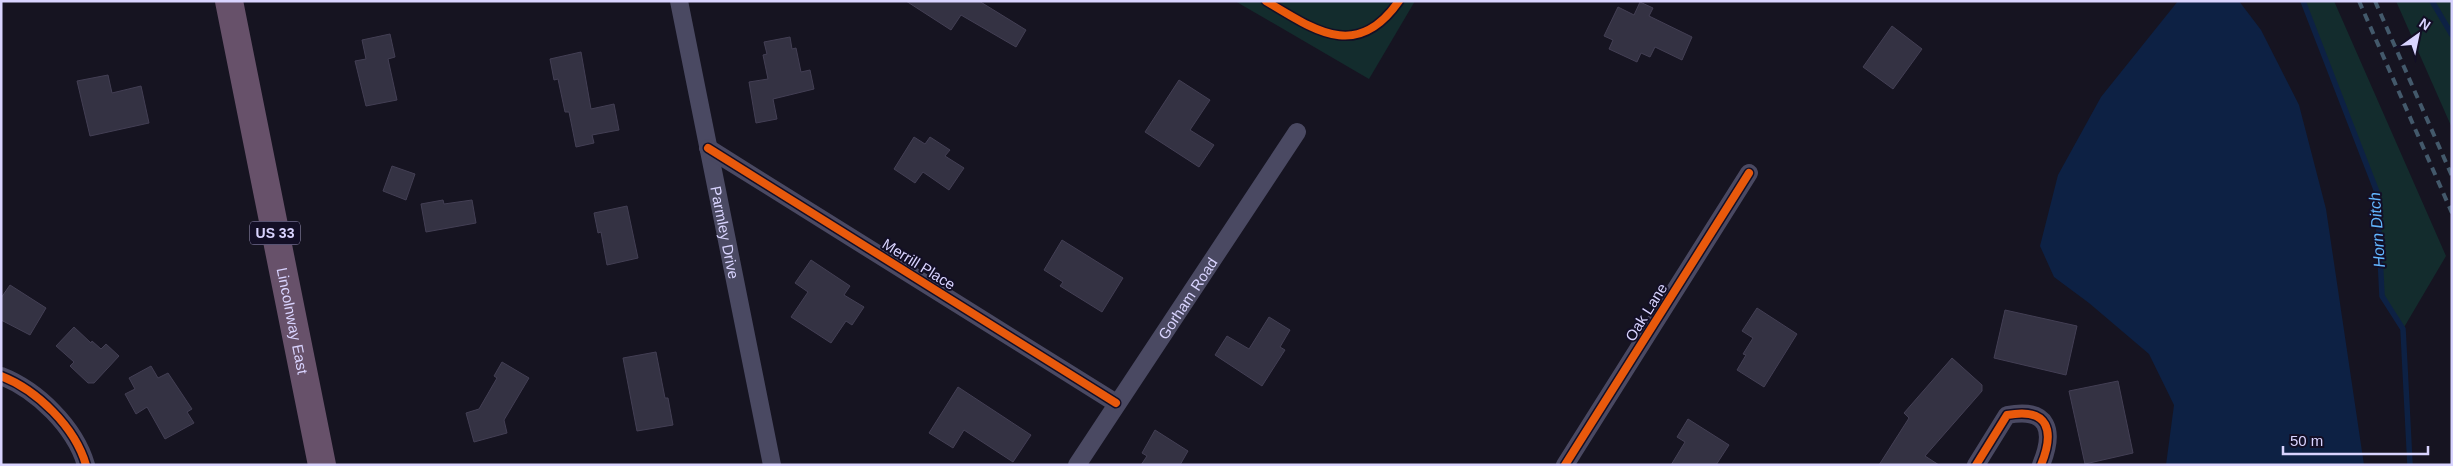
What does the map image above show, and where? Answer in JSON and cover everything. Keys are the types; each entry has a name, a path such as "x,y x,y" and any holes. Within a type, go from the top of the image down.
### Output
{"highway":[{"name":"Lincolnway East","path":"229,1 322,465"}],"street":[{"name":"Parmley Drive","path":"679,1 772,465"},
{"name":"Gorham Road","path":"1077,465 1116,403 1297,132"},
{"name":"Merrill Place","path":"708,148 1116,403"},
{"name":"Oak Lane","path":"1565,465 1750,173"},
{"path":"1,376 30,392 56,416 70,434 86,465"},
{"path":"1976,465 2007,415 2029,412 2041,419 2048,429 2048,448 2042,465"}],"green space":[{"path":"1235,1 1415,1 1369,79"},
{"path":"2303,1 2334,1 2446,256 2403,329 2382,296 2377,192"},
{"path":"2396,1 2452,1 2452,128"}],"water":[{"path":"2178,1 2239,1 2261,30 2299,105 2326,209 2364,465 2166,465 2174,405 2149,354 2089,303 2054,277 2040,246 2058,175 2101,97"}],"building":[{"path":"906,1 979,1 1026,30 1016,47 961,15 951,30"},
{"path":"1640,2 1653,8 1649,16 1692,37 1682,60 1655,47 1650,57 1641,53 1637,62 1609,49 1613,40 1604,36 1618,7 1634,15"},
{"path":"1892,26 1922,49 1893,89 1863,67"},
{"path":"390,34 395,57 388,59 397,100 366,106 355,61 366,59 362,40"},
{"path":"790,37 792,49 796,48 801,72 810,70 814,89 773,99 777,119 756,123 749,82 768,79 763,55 767,54 764,42"},
{"path":"581,52 591,109 614,104 619,130 592,135 594,143 576,147 569,112 565,112 558,79 554,80 550,59"},
{"path":"108,75 112,93 141,86 149,123 90,136 77,81"},
{"path":"1179,80 1210,100 1190,130 1214,145 1199,167 1145,132"},
{"path":"914,137 925,144 930,137 950,150 945,156 964,168 949,190 923,172 915,183 894,169"},
{"path":"392,166 415,174 406,200 383,191"},
{"path":"443,200 444,204 472,200 476,223 426,232 421,204"},
{"path":"627,206 638,258 607,265 601,232 598,233 594,213"},
{"path":"1062,240 1123,278 1102,312 1060,286 1063,282 1044,270"},
{"path":"811,260 850,286 844,295 864,307 852,325 846,321 831,343 791,317 808,292 795,283"},
{"path":"10,285 46,308 30,335 1,320 1,298"},
{"path":"1757,308 1797,334 1764,387 1737,370 1746,355 1743,354 1753,338 1742,331"},
{"path":"2005,310 2077,326 2066,375 1994,358"},
{"path":"1269,317 1290,330 1280,347 1285,350 1262,386 1215,355 1227,336 1249,349"},
{"path":"74,327 91,343 92,341 101,349 106,344 119,356 94,383 88,383 70,366 74,362 56,346"},
{"path":"656,352 665,398 668,398 673,425 637,431 623,358"},
{"path":"1952,358 1982,385 1982,391 1925,456 1939,465 1879,465 1909,418 1904,413"},
{"path":"502,362 529,378 504,420 507,433 474,442 466,413 479,409 497,378 494,376"},
{"path":"151,366 158,378 168,373 192,409 187,412 194,423 165,439 147,407 136,414 125,394 135,389 129,378"},
{"path":"2118,381 2133,453 2085,464 2069,391"},
{"path":"958,387 1031,435 1013,462 964,430 953,448 929,433"},
{"path":"1688,419 1729,445 1716,465 1671,465 1685,442 1677,437"},
{"path":"1155,430 1188,451 1180,465 1141,465 1147,456 1142,453"}],"waterway":[{"name":"Horn Ditch","path":"2303,1 2377,192 2382,296 2403,329 2410,465"},
{"path":"2432,1 2452,35"}],"railway":[{"path":"2359,1 2452,213"},
{"path":"2375,1 2452,176"}],"cycle path":[{"path":"1266,1 1302,22 1336,35 1352,35 1368,31 1383,19 1399,1"},
{"path":"708,148 1116,403"},
{"path":"1565,465 1749,173"},
{"path":"1,376 28,390 53,412 73,437 86,465"},
{"path":"1976,465 2007,415 2021,413 2040,418 2045,424 2048,442 2041,465"}]}
